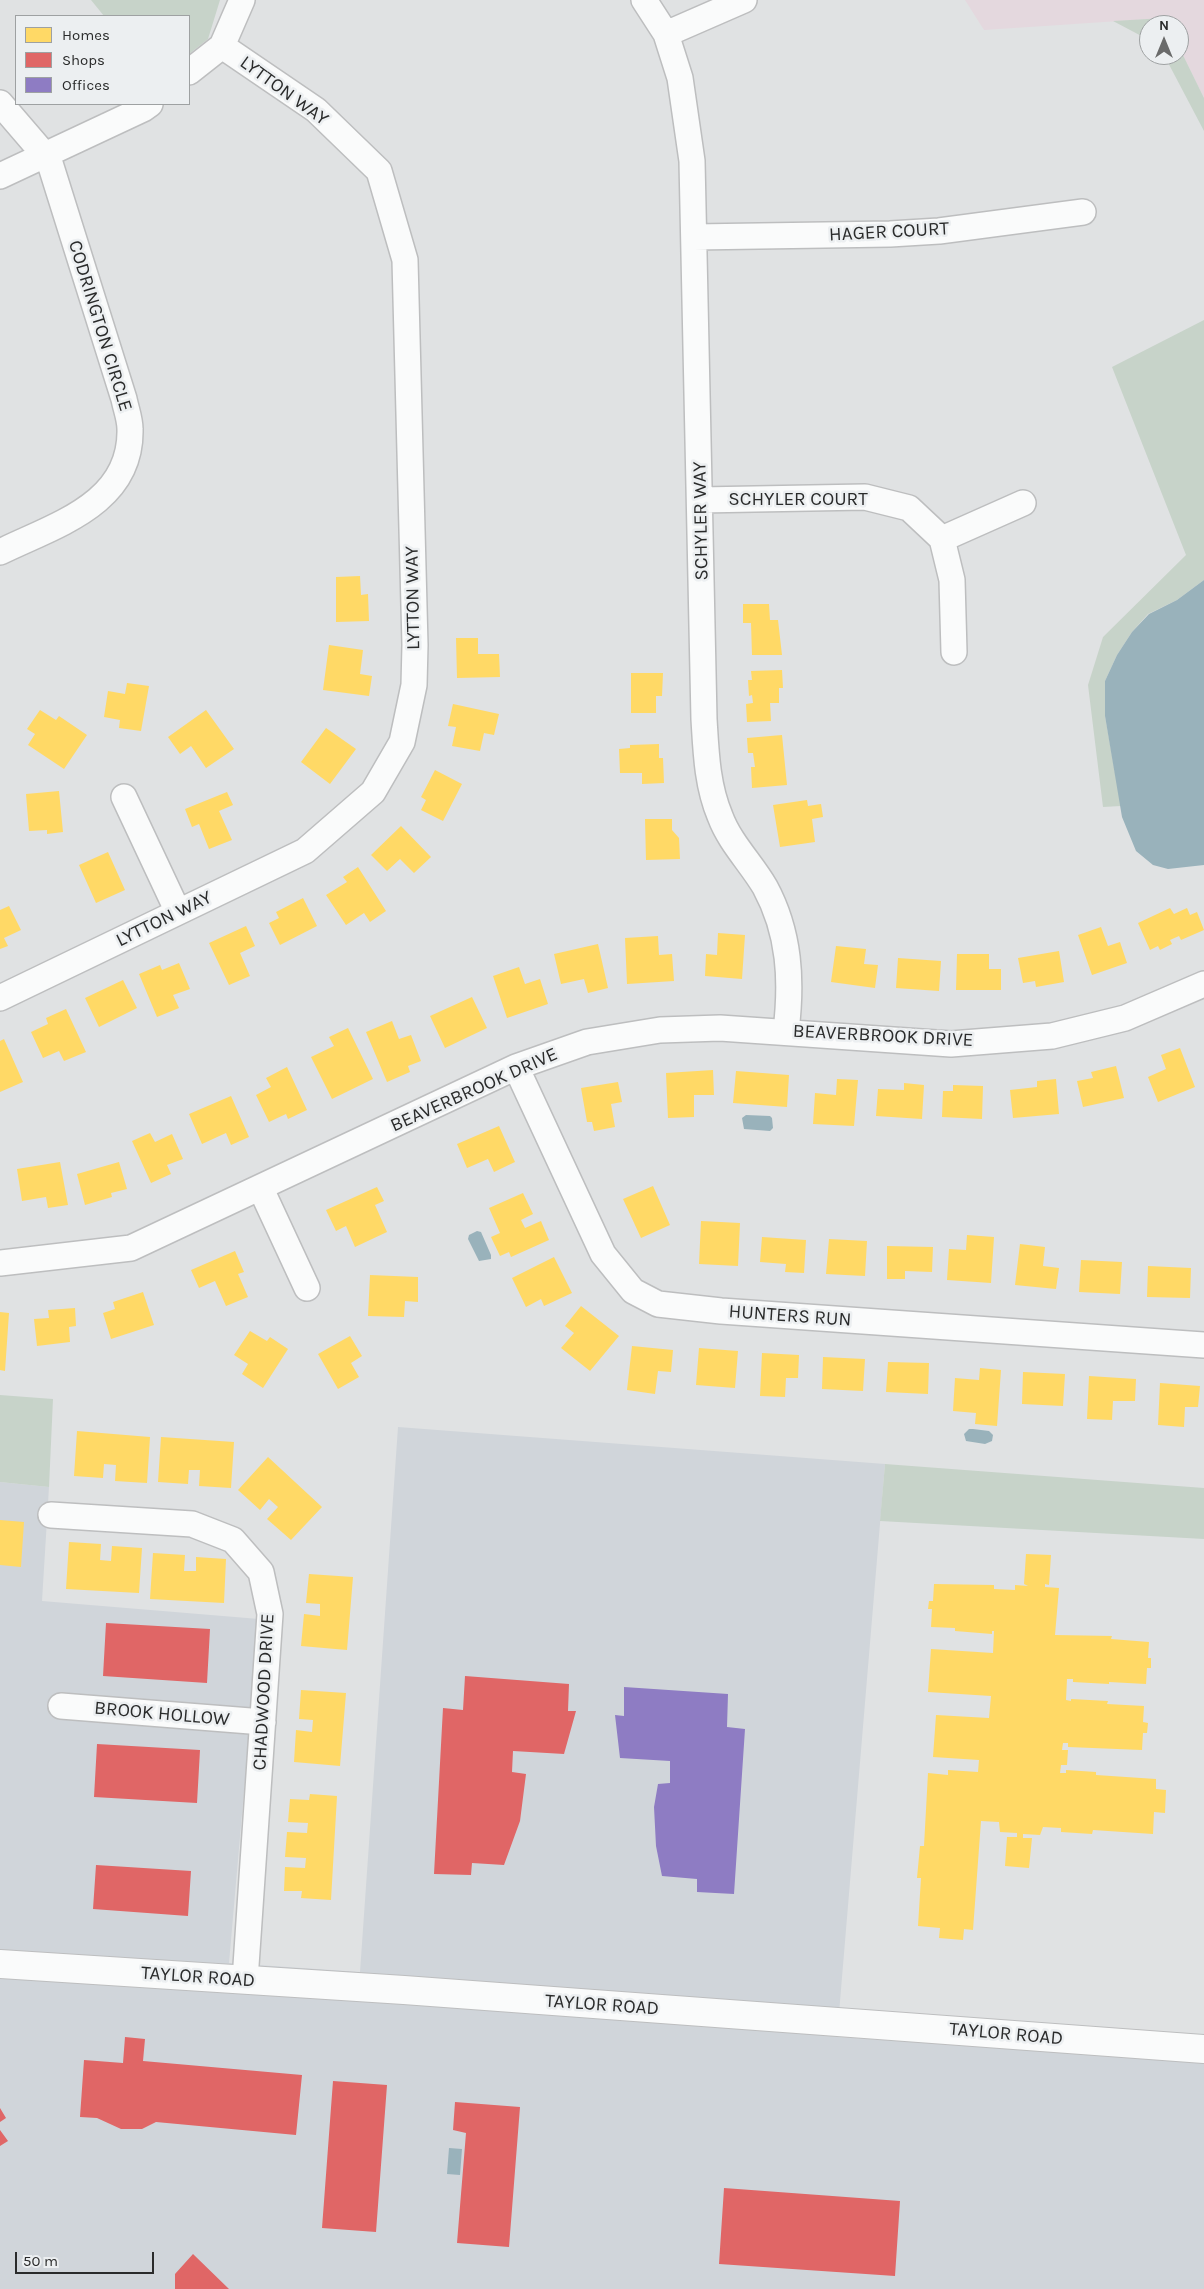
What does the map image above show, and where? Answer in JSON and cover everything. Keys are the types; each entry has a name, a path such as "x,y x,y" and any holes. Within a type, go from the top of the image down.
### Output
{"main road":[{"name":"TAYLOR ROAD","path":"0,1964 1204,2049"}],"street":[{"path":"190,71 222,46 242,0"},
{"name":"SCHYLER WAY","path":"644,0 666,34 680,78 692,161 704,719 708,773 719,816 731,838 765,887 786,941 790,998 786,1031"},
{"path":"666,34 744,0"},
{"name":"LYTTON WAY","path":"0,998 305,851 373,792 402,742 414,685 415,645 405,260 379,172 316,110 222,46"},
{"path":"0,103 46,154"},
{"path":"0,176 149,105"},
{"name":"CODRINGTON CIRCLE","path":"0,552 85,511 111,489 127,458 130,428 124,399 46,154"},
{"name":"HAGER COURT","path":"694,237 910,233 1083,212"},
{"name":"SCHYLER COURT","path":"700,500 865,497 909,508 942,539"},
{"path":"954,652 952,580 942,539 1023,502"},
{"path":"124,797 178,912"},
{"name":"BEAVERBROOK DRIVE","path":"0,1263 131,1248 516,1067 587,1042 660,1030 720,1028 786,1031 952,1044 1052,1036 1126,1018 1204,984"},
{"name":"HUNTERS RUN","path":"516,1067 603,1254 633,1292 658,1304 721,1311 1204,1345"},
{"path":"261,1188 308,1288"},
{"name":"CHADWOOD DRIVE","path":"52,1515 192,1524 233,1540 261,1572 270,1614 245,1980"},
{"name":"BROOK HOLLOW","path":"61,1706 263,1722"}],"shaded area":[{"path":"91,0 220,0 208,39 190,53 190,15 103,15"},
{"path":"965,0 1204,0 1204,98 1188,65 1189,15 1139,15 1139,20 984,30"},
{"path":"1139,20 1139,35 1113,21"},
{"path":"1169,65 1188,65 1204,98 1204,131"},
{"path":"1204,320 1204,580 1177,600 1148,614 1132,632 1117,655 1105,681 1105,716 1121,806 1103,807 1088,685 1103,637 1186,555 1112,367"},
{"path":"0,1395 53,1399 49,1487 0,1482"},
{"path":"398,1427 885,1464 837,2037 1204,2060 1204,2289 0,2289 0,1482 49,1487 42,1601 259,1619 229,1963 360,1972"},
{"path":"885,1464 1204,1488 1204,1539 880,1521"}],"water":[{"path":"1204,580 1204,865 1168,869 1153,865 1136,851 1122,817 1105,716 1105,681 1117,655 1132,632 1149,614 1177,600"},
{"path":"746,1115 770,1116 773,1128 770,1131 744,1129 742,1118"},
{"path":"477,1231 481,1232 491,1259 479,1261 468,1239 469,1235"},
{"path":"969,1429 989,1431 993,1435 992,1441 985,1444 966,1441 964,1434"},
{"path":"449,2148 462,2149 460,2175 447,2174"}],"building: Homes":[{"path":"360,576 361,595 368,594 369,621 336,622 336,577"},
{"path":"743,604 769,604 770,620 778,620 782,655 752,655 751,623 743,623"},
{"path":"456,638 478,638 478,654 499,654 500,677 457,678"},
{"path":"329,645 363,650 360,674 372,676 369,696 323,690"},
{"path":"782,670 783,688 779,688 779,703 770,703 771,721 747,722 746,704 753,703 752,695 749,696 748,680 752,680 751,671"},
{"path":"631,673 663,673 662,696 656,696 656,713 631,713"},
{"path":"127,683 149,686 141,731 119,728 120,720 104,717 108,691 125,694"},
{"path":"453,704 499,714 494,735 484,733 480,751 452,746 456,727 448,726"},
{"path":"40,710 56,720 59,716 87,735 64,769 28,745 35,734 27,729"},
{"path":"206,710 234,749 206,768 191,746 180,754 168,737"},
{"path":"326,728 356,749 330,784 301,762"},
{"path":"782,735 787,785 752,788 751,767 755,767 753,753 748,753 747,738"},
{"path":"659,744 659,758 663,758 664,783 642,784 642,773 620,773 619,749 630,748 630,745"},
{"path":"435,770 462,784 443,821 421,810 426,800 421,797"},
{"path":"59,791 63,832 47,834 47,830 29,831 26,794"},
{"path":"227,792 233,805 219,811 232,840 209,849 199,824 192,827 185,809"},
{"path":"807,800 808,806 821,804 823,817 812,819 815,842 780,847 773,805"},
{"path":"645,819 672,819 672,830 679,838 680,859 646,860"},
{"path":"401,826 431,857 414,873 400,859 387,871 371,855"},
{"path":"108,852 125,890 96,903 79,865"},
{"path":"358,867 386,911 370,922 364,913 346,925 326,895 347,882 343,877"},
{"path":"303,898 317,926 280,945 269,923 279,918 276,912"},
{"path":"9,906 21,930 4,938 8,946 0,949 0,910"},
{"path":"1170,908 1174,914 1187,908 1190,915 1197,912 1204,930 1181,940 1179,936 1170,940 1172,944 1160,950 1158,946 1150,950 1138,923"},
{"path":"246,926 255,946 240,953 250,976 229,985 209,943"},
{"path":"1101,927 1108,946 1120,942 1127,963 1092,975 1078,935"},
{"path":"718,933 745,935 742,979 705,976 706,954 717,955"},
{"path":"658,936 659,955 672,954 674,981 627,984 625,938"},
{"path":"598,944 608,988 588,993 584,979 561,984 554,954"},
{"path":"836,946 866,949 864,964 878,965 875,988 831,982"},
{"path":"1059,951 1064,982 1036,987 1035,981 1023,983 1018,958"},
{"path":"957,954 989,954 989,969 1001,969 1001,990 956,990"},
{"path":"898,958 941,961 939,991 896,988"},
{"path":"179,963 190,989 173,995 179,1008 157,1017 139,974 160,965 162,970"},
{"path":"519,967 525,984 540,979 548,1004 507,1018 493,976"},
{"path":"123,980 137,1008 99,1027 85,998"},
{"path":"472,997 487,1028 445,1048 430,1016"},
{"path":"66,1009 86,1052 64,1061 59,1051 43,1058 31,1032 48,1024 46,1018"},
{"path":"392,1021 399,1039 411,1035 421,1061 408,1066 410,1072 387,1082 366,1032"},
{"path":"348,1028 373,1079 332,1099 311,1057 334,1046 329,1037"},
{"path":"4,1039 23,1082 0,1092 0,1041"},
{"path":"1180,1048 1195,1087 1158,1102 1148,1077 1166,1069 1161,1055"},
{"path":"1116,1066 1124,1098 1083,1107 1077,1081 1093,1078 1091,1072"},
{"path":"287,1067 307,1110 288,1119 286,1114 269,1122 256,1095 271,1087 266,1078"},
{"path":"713,1070 714,1095 694,1095 694,1117 668,1118 666,1073"},
{"path":"736,1071 789,1075 787,1107 733,1103"},
{"path":"837,1079 858,1080 854,1126 813,1124 815,1093 836,1095"},
{"path":"1056,1079 1059,1114 1013,1118 1010,1090 1037,1087 1037,1081"},
{"path":"618,1082 622,1102 611,1104 615,1127 594,1131 592,1122 587,1122 581,1088"},
{"path":"904,1083 924,1085 922,1119 876,1116 878,1089 904,1090"},
{"path":"953,1085 983,1086 982,1119 942,1117 943,1091 953,1091"},
{"path":"231,1096 249,1137 231,1145 226,1133 202,1144 189,1114"},
{"path":"499,1126 515,1162 494,1172 488,1159 467,1168 457,1144"},
{"path":"150,1133 155,1142 172,1134 183,1159 167,1165 171,1174 151,1183 132,1141"},
{"path":"60,1162 68,1205 48,1208 46,1197 22,1201 17,1169"},
{"path":"119,1162 127,1189 111,1193 112,1197 85,1205 77,1174"},
{"path":"653,1186 670,1225 641,1238 623,1199"},
{"path":"377,1187 384,1201 375,1205 387,1232 355,1247 346,1226 336,1231 326,1210"},
{"path":"523,1193 533,1214 521,1220 525,1228 541,1221 549,1240 511,1257 509,1252 500,1256 491,1237 500,1233 489,1208"},
{"path":"701,1221 740,1223 738,1266 699,1264"},
{"path":"967,1235 994,1237 991,1283 947,1280 949,1249 966,1250"},
{"path":"762,1237 806,1240 804,1273 785,1272 786,1264 760,1262"},
{"path":"829,1239 867,1241 865,1276 826,1274"},
{"path":"1020,1244 1045,1247 1043,1266 1059,1268 1056,1289 1015,1285"},
{"path":"887,1246 933,1247 932,1272 905,1271 905,1279 887,1279"},
{"path":"235,1251 244,1272 238,1274 248,1297 226,1306 215,1281 199,1288 191,1270"},
{"path":"554,1257 572,1293 544,1306 541,1299 526,1307 512,1278"},
{"path":"1081,1260 1122,1262 1120,1294 1079,1292"},
{"path":"1148,1266 1191,1268 1190,1298 1147,1297"},
{"path":"370,1275 418,1277 418,1302 405,1301 404,1317 368,1316"},
{"path":"143,1292 154,1325 111,1339 103,1313 115,1309 113,1302"},
{"path":"581,1306 619,1336 590,1371 561,1348 574,1333 565,1326"},
{"path":"75,1308 76,1326 69,1327 70,1342 37,1346 34,1319 49,1318 48,1310"},
{"path":"0,1312 9,1313 5,1371 0,1370"},
{"path":"250,1331 267,1341 270,1337 288,1349 263,1388 242,1374 248,1364 234,1355"},
{"path":"350,1336 362,1356 351,1363 359,1377 338,1389 318,1354"},
{"path":"632,1346 673,1350 671,1372 658,1371 655,1394 627,1390"},
{"path":"699,1348 738,1351 735,1388 696,1385"},
{"path":"762,1353 799,1355 798,1378 786,1378 785,1397 760,1396"},
{"path":"823,1357 865,1359 863,1391 822,1389"},
{"path":"888,1362 929,1363 928,1394 886,1392"},
{"path":"980,1368 1001,1370 997,1426 975,1424 976,1413 953,1411 955,1378 979,1380"},
{"path":"1023,1372 1065,1374 1063,1406 1022,1404"},
{"path":"1089,1376 1136,1379 1135,1401 1113,1401 1112,1420 1087,1419"},
{"path":"1160,1383 1200,1386 1198,1407 1185,1407 1184,1427 1158,1425"},
{"path":"77,1431 150,1437 147,1483 115,1481 116,1465 104,1464 103,1478 74,1476"},
{"path":"161,1437 234,1442 231,1488 199,1486 200,1470 189,1470 188,1484 158,1482"},
{"path":"268,1457 322,1507 291,1540 267,1519 278,1507 269,1499 260,1510 238,1490"},
{"path":"0,1520 24,1522 21,1567 0,1565"},
{"path":"69,1542 101,1544 100,1560 111,1561 112,1546 142,1548 139,1593 66,1589"},
{"path":"153,1553 185,1555 184,1571 196,1571 196,1557 226,1559 224,1603 150,1599"},
{"path":"1026,1554 1051,1555 1049,1585 1045,1584 1045,1587 1059,1588 1055,1635 1112,1636 1111,1639 1149,1642 1148,1658 1151,1658 1151,1668 1147,1668 1146,1684 1073,1682 1073,1679 1067,1679 1066,1700 1108,1701 1107,1704 1144,1706 1143,1722 1148,1723 1147,1733 1143,1733 1142,1750 1068,1747 1068,1743 1063,1743 1062,1750 1068,1750 1067,1765 1061,1765 1060,1773 1066,1773 1066,1770 1096,1772 1096,1775 1156,1779 1156,1789 1166,1790 1165,1813 1154,1812 1153,1834 1093,1830 1092,1834 1061,1832 1061,1828 1043,1827 1040,1835 1023,1834 1023,1838 1032,1838 1029,1868 1005,1866 1007,1837 1017,1837 1017,1833 1000,1832 999,1822 981,1821 973,1930 964,1929 963,1940 939,1938 940,1928 918,1926 921,1878 917,1878 920,1846 924,1846 928,1773 948,1775 948,1770 978,1772 979,1760 933,1757 936,1715 989,1718 991,1696 928,1692 931,1649 993,1653 994,1631 992,1631 992,1634 955,1631 955,1628 931,1627 932,1609 928,1609 929,1601 933,1601 934,1584 994,1585 994,1589 1015,1590 1015,1585 1028,1586 1024,1584"},
{"path":"309,1574 353,1577 347,1650 301,1646 304,1614 320,1616 320,1604 306,1603"},
{"path":"301,1690 346,1693 340,1766 294,1762 296,1730 312,1732 313,1720 299,1719"},
{"path":"310,1794 337,1796 331,1900 301,1898 302,1891 284,1891 285,1867 305,1868 306,1858 285,1857 287,1832 307,1833 308,1823 288,1822 290,1799 309,1800"}],"building: Shops":[{"path":"106,1623 210,1629 207,1683 103,1676"},
{"path":"465,1676 569,1684 568,1711 576,1711 564,1754 513,1751 512,1772 526,1774 520,1821 504,1865 472,1863 471,1875 434,1874 443,1708 463,1710"},
{"path":"97,1744 200,1750 197,1803 94,1797"},
{"path":"96,1865 191,1871 188,1916 93,1909"},
{"path":"125,2037 145,2039 143,2061 302,2075 296,2135 156,2122 142,2129 121,2129 97,2118 80,2117 84,2060 123,2063"},
{"path":"333,2081 387,2085 376,2232 322,2228"},
{"path":"455,2102 520,2107 509,2247 457,2243 466,2133 453,2130"},
{"path":"0,2108 6,2118 0,2122"},
{"path":"0,2130 8,2141 0,2146"},
{"path":"724,2188 900,2201 895,2276 719,2264"},
{"path":"193,2254 229,2289 175,2289 175,2274"}],"building: Offices":[{"path":"624,1687 728,1694 727,1727 745,1729 734,1894 697,1892 697,1879 662,1876 656,1846 654,1807 658,1784 670,1783 670,1761 620,1758 615,1715 624,1716"}]}
